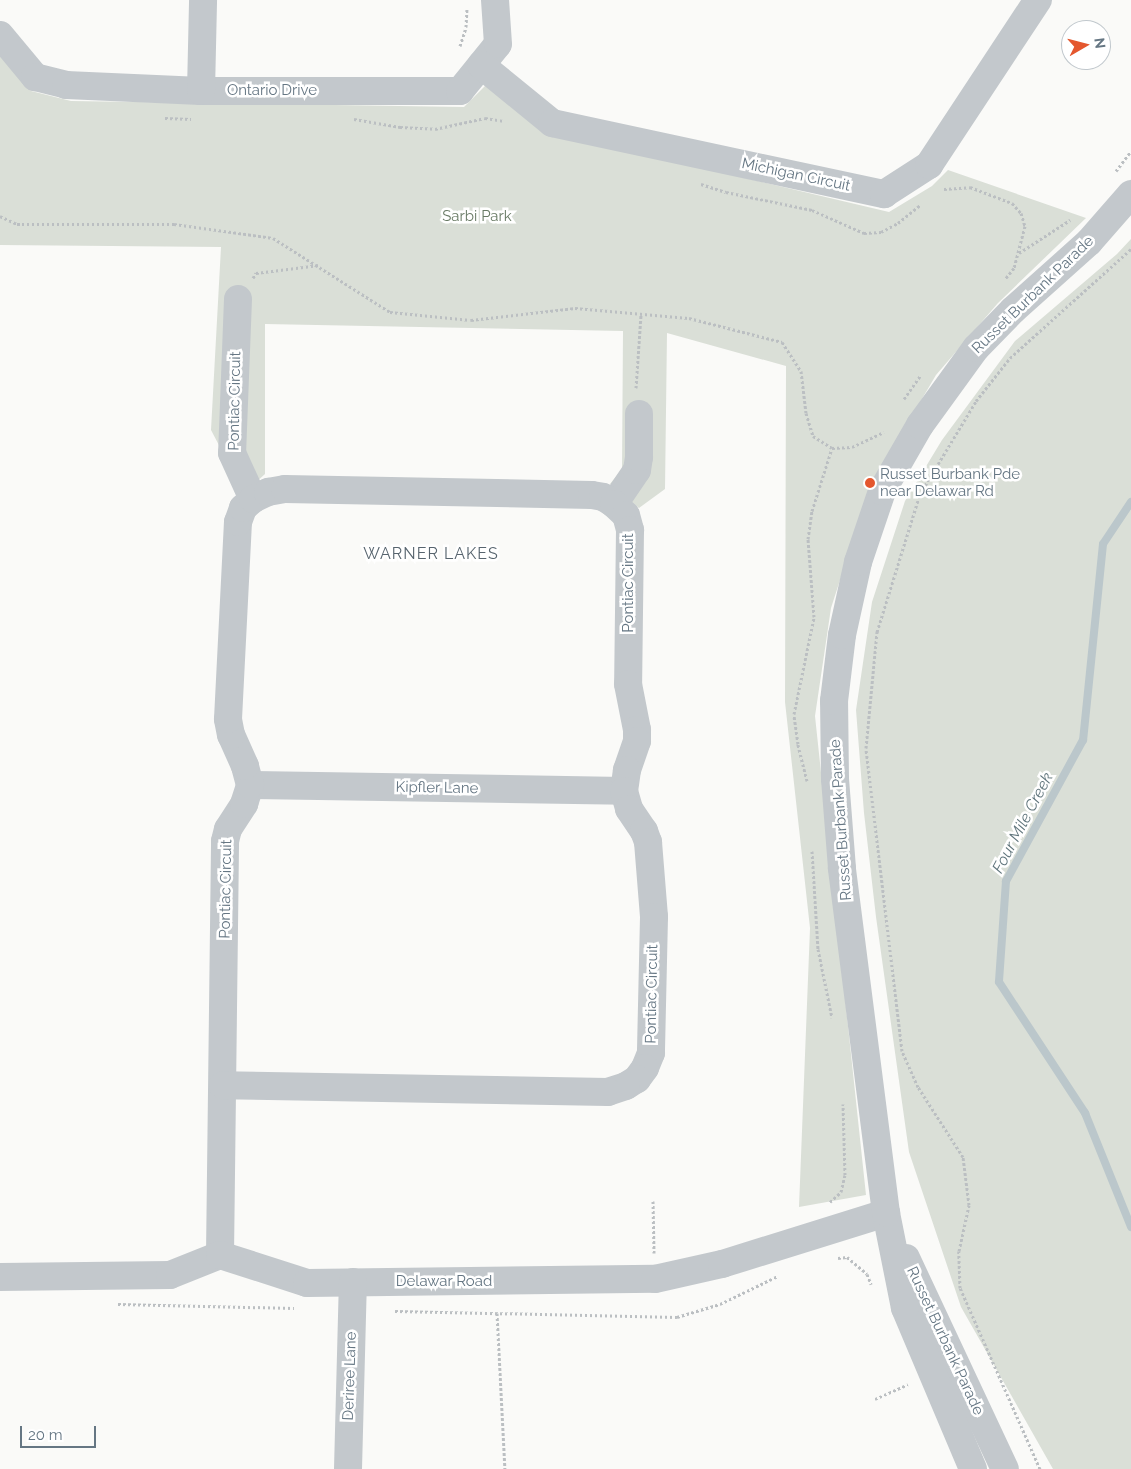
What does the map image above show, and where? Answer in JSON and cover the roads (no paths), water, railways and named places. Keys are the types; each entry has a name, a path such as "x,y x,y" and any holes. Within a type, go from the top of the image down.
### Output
{"street":[{"path":"201,91 203,0"},
{"name":"Ontario Drive","path":"0,35 35,77 66,85 201,91 460,91 498,44 495,0"},
{"name":"Michigan Circuit","path":"481,65 552,123 884,194 929,165 1038,0"},
{"name":"Russet Burbank Parade","path":"973,1469 905,1308 886,1214 842,868 835,779 836,682 842,635 858,562 882,491 920,425 976,348 1013,310 1088,242 1123,184"},
{"name":"Pontiac Circuit","path":"238,298 232,453 252,499"},
{"path":"250,785 245,766 231,735 228,719 238,522 243,508 252,499 268,492 305,490 592,495 603,497 614,504 637,470 640,456 639,414"},
{"name":"Pontiac Circuit","path":"224,1085 608,1092 626,1086 637,1079 645,1068 650,1053 654,917 648,842 644,831 629,809 624,791 627,770 637,741 637,730 628,684 630,530 626,515 614,504"},
{"name":"Pontiac Circuit","path":"220,1255 224,1085 225,841 228,829 244,804 250,785"},
{"name":"Kipfler Lane","path":"250,785 624,791"},
{"name":"Russet Burbank Parade","path":"886,1214 1005,1469"},
{"name":"Delawar Road","path":"220,1255 307,1283 655,1278 722,1264 886,1214"},
{"path":"0,1277 170,1275 220,1255"},
{"name":"Deriree Lane","path":"348,1469 353,1282"}],"waterway":[{"name":"Four Mile Creek","path":"1131,502 1103,544 1083,740 1006,881 999,982 1085,1113 1131,1227"}],"place":[{"name":"Russet Burbank Pde near Delawar Rd","path":"870,483"}],"district":[{"name":"WARNER LAKES","path":"431,554"}],"park label":[{"name":"Sarbi Park","path":"477,217"}]}
